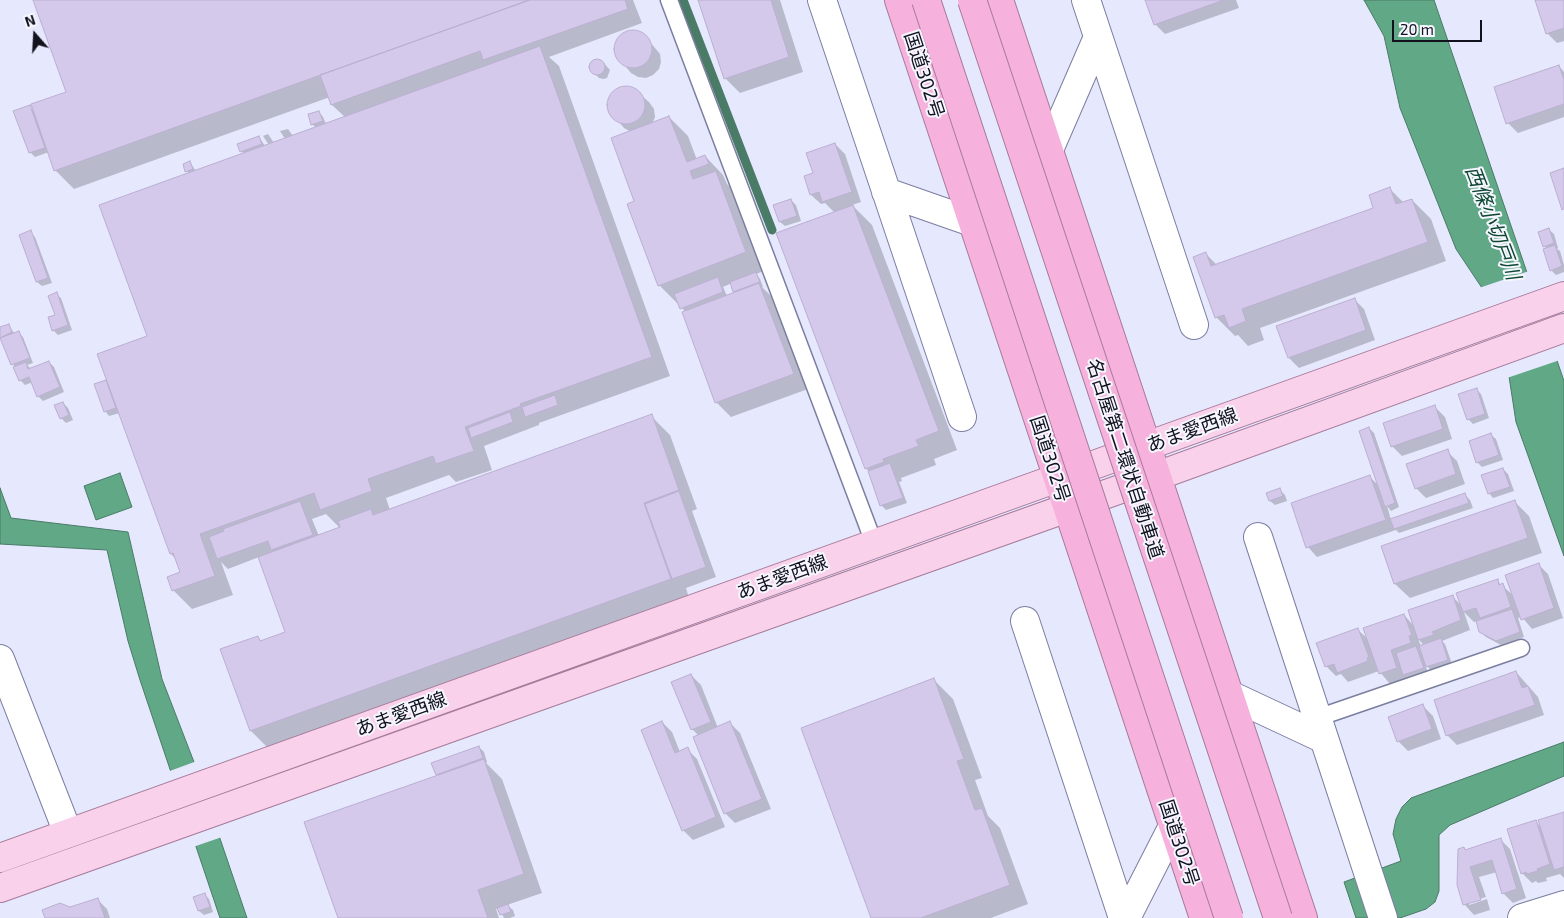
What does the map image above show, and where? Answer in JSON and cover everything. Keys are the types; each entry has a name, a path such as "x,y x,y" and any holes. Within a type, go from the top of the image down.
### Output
{"highway":[{"name":"名古屋第二環状自動車道","path":"972,0 1278,918"},
{"path":"999,0 1303,918"},
{"path":"906,3 1230,918"},
{"name":"国道302号","path":"906,3 972,222 1204,918"},
{"path":"1230,695 1320,918"}],"main road":[{"name":"あま愛西線","path":"0,858 1553,300"},
{"name":"あま愛西線","path":"0,888 1157,476 1558,330"}],"street":[{"path":"822,0 962,417"},
{"path":"1086,0 1194,325"},
{"path":"1048,152 1098,37"},
{"path":"886,192 972,222"},
{"path":"1258,537 1384,918"},
{"path":"1025,620 1125,918"},
{"path":"0,659 68,833"},
{"path":"1230,695 1321,728"},
{"path":"1125,918 1173,826"},
{"path":"1522,918 1564,905"}],"lane":[{"path":"669,0 874,543"},
{"path":"1321,728 1521,648"}],"water":[{"name":"西條小切戸川","path":"1364,0 1434,0 1564,381 1564,556 1516,422 1506,357 1486,294 1456,249 1400,108 1384,36"},
{"path":"120,473 132,507 96,520 84,486"},
{"path":"0,488 11,518 128,532 162,679 194,762 247,918 220,918 128,641 107,550 0,544"},
{"path":"1564,742 1564,776 1450,825 1439,835 1439,891 1435,902 1426,909 1400,918 1356,918 1344,882 1401,861 1393,834 1396,819 1402,807 1411,798"}],"pier":[{"path":"1529,271 1560,360 1507,378 1504,358 1484,295 1479,288"},
{"path":"197,761 222,837 193,847 167,772"}],"building":[{"path":"33,0 529,0 54,171 31,104 66,92"},
{"path":"530,0 625,0 628,9 483,60 480,51 331,105 320,75"},
{"path":"698,0 771,0 789,57 724,79"},
{"path":"1145,0 1224,0 1154,25"},
{"path":"1535,0 1564,0 1564,28 1546,34"},
{"path":"633,30 646,36 652,49 646,62 633,68 620,62 614,49 620,36"},
{"path":"540,46 652,357 520,404 521,406 465,427 474,451 436,464 433,456 368,479 372,491 320,510 314,493 200,534 215,576 172,591 167,577 180,572 173,553 170,554 97,354 147,336 99,205"},
{"path":"594,59 600,59 605,64 603,73 594,75 589,70 589,64"},
{"path":"1559,65 1564,80 1564,104 1506,124 1494,87"},
{"path":"626,86 639,92 645,105 639,118 626,124 613,118 607,105 613,92"},
{"path":"30,105 45,148 29,153 13,111"},
{"path":"319,111 323,121 311,125 308,114"},
{"path":"669,116 687,162 705,155 709,164 690,171 693,179 716,171 746,252 658,286 627,204 634,201 611,138"},
{"path":"259,136 262,144 240,152 237,144"},
{"path":"835,143 852,192 822,202 819,192 810,195 804,176 813,173 806,153"},
{"path":"190,161 193,169 185,172 183,164"},
{"path":"1564,168 1564,209 1562,210 1550,173"},
{"path":"1390,187 1396,204 1412,199 1428,242 1242,309 1246,321 1229,328 1224,315 1215,318 1193,257 1206,252 1211,266 1373,208 1369,195"},
{"path":"791,199 797,216 779,222 773,205"},
{"path":"853,205 939,431 916,440 919,446 883,459 884,462 865,469 776,233"},
{"path":"1549,228 1554,243 1543,247 1538,232"},
{"path":"31,230 48,278 36,282 19,235"},
{"path":"1555,245 1562,266 1550,271 1543,249"},
{"path":"756,272 760,282 733,292 730,282"},
{"path":"718,277 723,292 680,309 674,294"},
{"path":"759,283 794,374 715,403 682,312"},
{"path":"57,292 68,325 52,331 48,317 55,315 48,296"},
{"path":"1355,298 1366,330 1288,358 1276,326"},
{"path":"9,324 12,332 0,338 0,327"},
{"path":"19,331 30,358 11,365 0,338"},
{"path":"49,361 60,387 37,397 29,377 19,381 13,367 26,362 28,369"},
{"path":"106,380 116,408 104,412 94,384"},
{"path":"1477,388 1485,414 1467,420 1458,394"},
{"path":"555,395 558,405 525,417 522,407"},
{"path":"63,402 69,415 60,419 54,405"},
{"path":"1435,405 1443,429 1391,447 1383,423"},
{"path":"510,412 513,422 471,438 468,428"},
{"path":"652,414 679,490 644,503 671,579 250,731 220,649 258,636 260,641 285,632 258,557 340,527 338,521 371,509 373,515"},
{"path":"1369,427 1395,503 1385,507 1359,431"},
{"path":"1491,433 1499,455 1476,463 1469,441"},
{"path":"1448,449 1456,474 1415,489 1406,464"},
{"path":"890,463 903,498 880,506 868,471"},
{"path":"1503,468 1510,487 1488,494 1481,475"},
{"path":"1370,475 1386,520 1306,548 1291,503"},
{"path":"1280,488 1283,496 1269,501 1266,493"},
{"path":"679,491 706,567 672,579 645,504"},
{"path":"1465,493 1469,503 1394,529 1390,519"},
{"path":"1515,500 1528,538 1394,584 1381,546"},
{"path":"300,501 313,535 271,550 268,541 217,559 209,537 224,531 223,529"},
{"path":"1539,563 1554,608 1521,620 1505,575"},
{"path":"1498,579 1499,585 1503,583 1511,607 1480,618 1476,608 1463,612 1456,593"},
{"path":"1453,595 1461,620 1432,632 1434,635 1418,640 1408,610"},
{"path":"1512,609 1520,632 1496,641 1479,632 1476,621"},
{"path":"1404,614 1412,635 1409,636 1411,643 1391,650 1397,668 1379,674 1363,628"},
{"path":"1358,628 1369,657 1367,658 1368,661 1337,673 1334,664 1325,667 1316,643"},
{"path":"1441,638 1448,660 1426,667 1419,646"},
{"path":"1416,646 1424,668 1403,675 1396,653"},
{"path":"1516,671 1522,688 1528,686 1535,705 1446,736 1434,700"},
{"path":"691,674 711,722 691,730 671,682"},
{"path":"934,678 964,759 957,761 975,810 982,808 1010,885 921,918 871,918 801,728"},
{"path":"1423,704 1432,729 1397,742 1388,717"},
{"path":"662,721 675,753 688,747 716,817 682,831 641,730"},
{"path":"730,721 762,799 724,814 693,737"},
{"path":"479,746 483,758 436,775 431,763"},
{"path":"484,759 524,874 478,890 488,918 338,918 304,822"},
{"path":"1564,812 1564,867 1554,870 1538,820"},
{"path":"1536,820 1550,864 1537,869 1538,871 1521,874 1507,829"},
{"path":"1501,838 1517,889 1502,894 1492,860 1470,867 1481,900 1463,905 1457,885 1458,849 1464,847 1465,850"},
{"path":"205,893 210,907 198,911 193,897"},
{"path":"98,898 105,918 45,918 42,910 60,903 70,907"},
{"path":"508,904 511,912 500,915 497,908"}],"waterway":[{"path":"683,0 772,230"}]}
